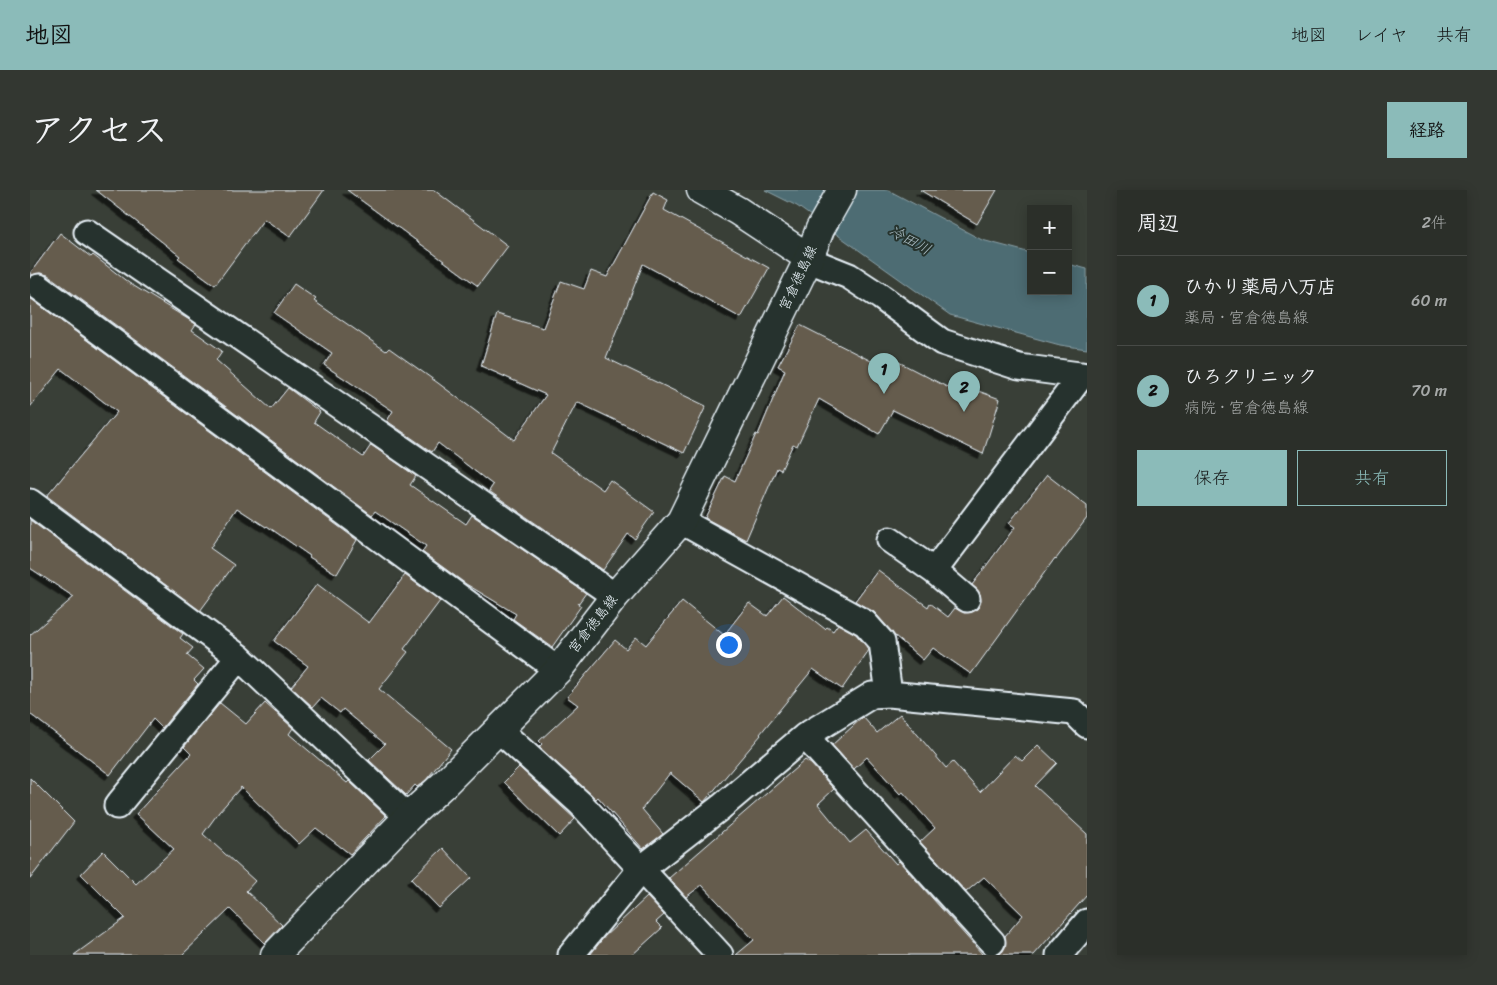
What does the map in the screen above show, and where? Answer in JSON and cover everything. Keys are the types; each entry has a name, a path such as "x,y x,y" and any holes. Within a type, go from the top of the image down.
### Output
{"main road":[{"path":"701,190 738,211 809,258"},
{"name":"宮倉徳島線","path":"275,955 408,817 444,784 558,670 615,596 681,521 809,258 820,229 842,190"}],"street":[{"path":"87,232 615,596"},
{"path":"809,258 814,262 849,276 942,342 1019,367 1084,376 934,571"},
{"path":"39,287 558,670"},
{"path":"30,502 239,657 408,817"},
{"path":"681,521 865,623 882,642 889,694"},
{"path":"890,540 934,571 967,599"},
{"path":"117,806 239,657"},
{"path":"571,955 642,869 722,807 805,736 872,695 889,694 1074,712 1087,724"},
{"path":"498,730 581,804 720,955"},
{"path":"805,736 992,942"},
{"path":"1060,955 1087,922"}],"water":[{"name":"冷田川","path":"765,190 888,190 982,240 1027,252 1027,295 1072,295 1072,265 1087,269 1087,349 1060,345 950,315 797,206"}],"building":[{"path":"96,190 324,190 290,237 264,219 215,285 178,258 180,256"},
{"path":"347,190 434,190 508,246 478,286"},
{"path":"920,190 997,190 977,224"},
{"path":"653,192 668,200 664,210 769,268 741,318 643,264 606,358 706,406 684,453 577,402 551,453 603,490 610,480 654,512 635,539 628,534 603,570 489,491 493,485 438,443 432,452 387,421 393,411 324,365 332,353 274,313 294,284 316,299 314,301 386,351 389,348 514,440 546,395 481,366 497,314 543,328 561,281 584,289 591,271 607,277"},
{"path":"60,233 91,257 93,255 129,283 196,324 192,330 222,351 216,360 271,409 288,388 320,412 314,422 363,457 371,445 416,476 410,485 466,524 472,515 586,593 578,604 581,606 552,647 513,619 516,614 466,584 422,552 426,546 375,511 372,515 48,275 40,273 30,276"},
{"path":"30,298 357,540 337,574 309,557 267,526 237,508 210,548 234,565 200,611 47,496 117,412 61,369 30,407"},
{"path":"800,325 883,367 889,357 947,387 951,381 1000,399 983,454 893,410 879,434 819,399 797,446 793,444 781,470 777,468 746,540 705,518 725,476 735,481 756,434 758,435 785,370 778,366"},
{"path":"1047,475 1087,506 1087,518 1055,558 971,674 933,648 923,660 894,635 875,613 855,601 878,570 928,607 930,603 948,617 955,608 964,613 972,612 978,608 981,601 980,594 972,585 1015,527 1009,523"},
{"path":"30,520 183,634 180,638 193,648 187,655 204,669 194,680 198,684 162,728 153,719 110,775 30,714 30,635 74,597 30,568"},
{"path":"405,575 440,601 404,649 408,652 379,689 451,749 426,780 417,787 415,785 406,795 369,760 385,744 343,709 340,713 321,698 313,707 291,687 308,666 274,641 317,584 369,623"},
{"path":"783,596 825,629 827,627 833,631 838,624 856,634 869,650 842,689 813,669 761,735 704,802 670,773 642,809 663,834 643,849 598,797 596,799 539,747 542,744 539,741 578,705 567,697 615,640 626,649 636,637 646,645 682,601 724,635 749,603 767,616"},
{"path":"220,703 246,724 265,703 293,728 289,734 347,783 349,781 386,816 350,854 316,828 299,844 241,787 203,834 255,881 246,891 282,925 265,943 230,909 182,955 74,955 125,918 81,874 103,851 136,884 174,849 136,814 191,754 184,747"},
{"path":"900,714 946,768 953,762 980,792 1015,755 1022,761 1038,745 1057,763 1035,786 1087,834 1087,895 1034,955 997,955 1005,947 1005,936 1023,915 984,877 966,892 920,842 935,828 903,792 900,794 867,757 854,769 832,745 863,717 877,733"},
{"path":"805,760 834,789 818,804 850,843 866,830 896,864 899,861 983,955 736,955 754,940 702,885 686,897 668,877"},
{"path":"519,767 575,819 559,836 504,782"},
{"path":"30,778 74,822 30,879"},
{"path":"443,848 471,878 439,908 411,879"},
{"path":"647,897 664,915 656,922 662,928 632,955 590,955 604,937"}],"place":[{"name":"ひかり薬局八万店","path":"884,394"},
{"name":"ひろクリニック","path":"964,412"}]}
